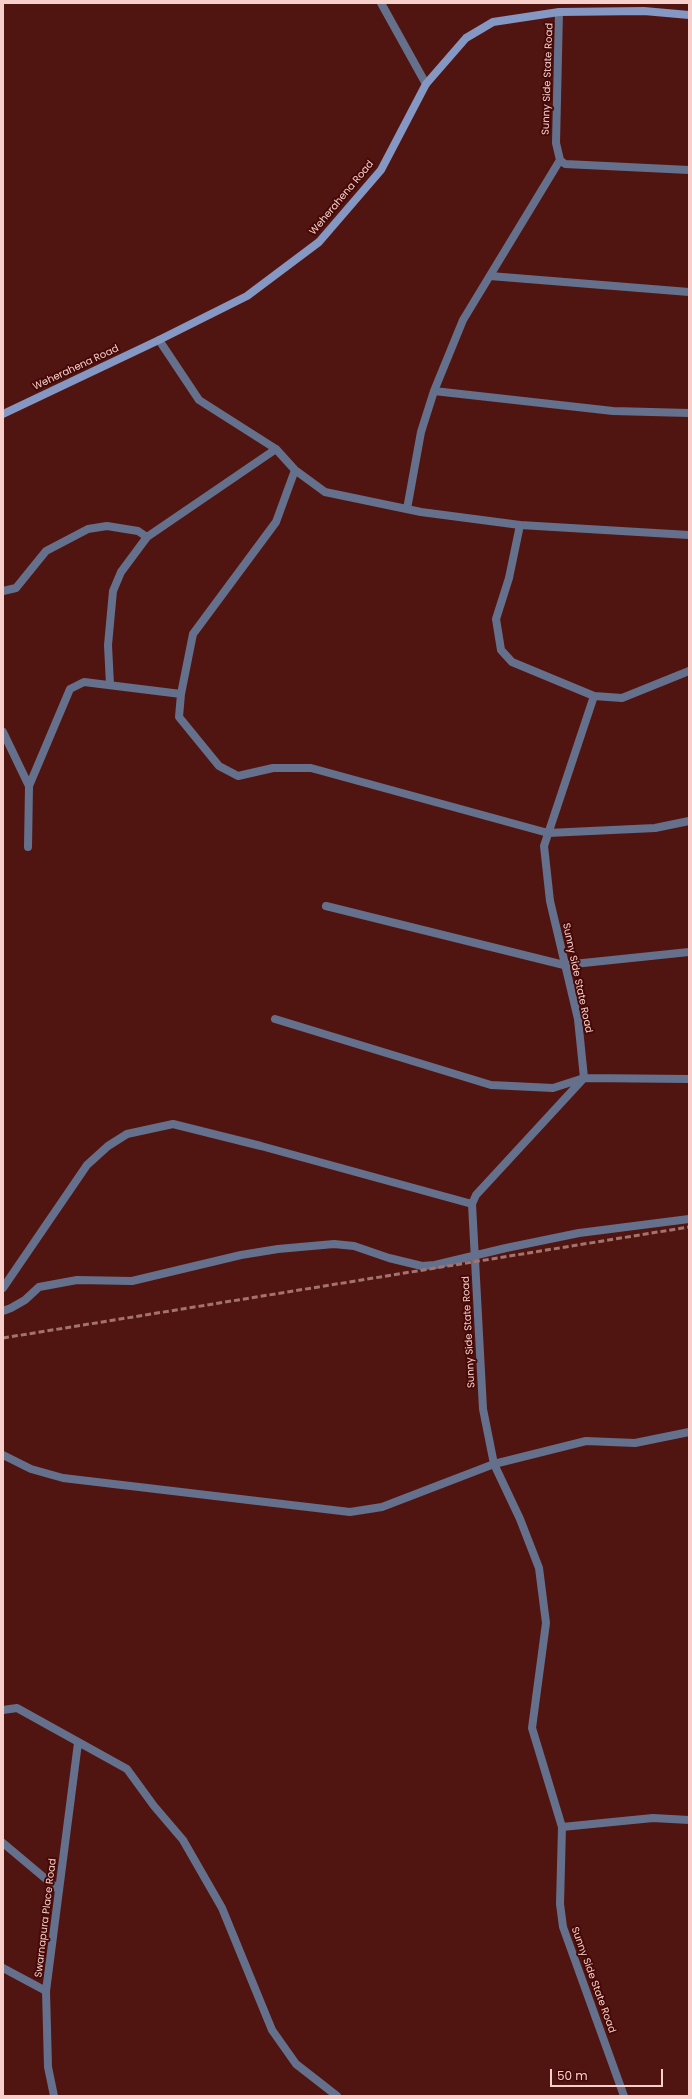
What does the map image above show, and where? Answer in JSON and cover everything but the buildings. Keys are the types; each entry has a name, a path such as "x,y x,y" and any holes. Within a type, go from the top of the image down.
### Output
{"main road":[{"name":"Weherahena Road","path":"3,414 159,340 247,296 319,242 380,170 426,84 466,38 493,22 559,12 644,11 689,15"}],"street":[{"path":"380,3 426,84"},
{"name":"Sunny Side State Road","path":"559,12 556,143 560,160"},
{"path":"407,509 421,432 434,391 463,320 560,160 565,164 689,170"},
{"path":"490,276 689,292"},
{"path":"159,340 199,400 276,449 295,470 325,492 407,509 520,525 689,535"},
{"path":"434,391 613,411 689,414"},
{"path":"110,685 108,645 113,590 121,572 147,537 276,449"},
{"path":"295,470 276,522 194,634 181,694 179,717 220,766 238,776 273,768 311,768 548,833 655,828 689,821"},
{"path":"520,525 509,578 496,619 501,650 512,662 594,696 622,698 689,671"},
{"path":"3,592 16,588 46,551 88,529 107,526 138,531 147,537"},
{"path":"28,847 29,786 70,688 84,682 181,694"},
{"name":"Sunny Side State Road","path":"584,1078 578,1019 550,901 544,846 594,696"},
{"path":"3,732 29,786"},
{"path":"326,906 564,965 689,952"},
{"path":"275,1019 491,1085 553,1088 584,1078 689,1079"},
{"path":"3,1288 87,1165 108,1146 127,1134 173,1124 261,1146 472,1204 476,1195 584,1078"},
{"name":"Sunny Side State Road","path":"472,1204 483,1409 494,1464 520,1518 539,1568 546,1623 532,1728 562,1827 560,1904 563,1927 624,2096"},
{"path":"3,1311 25,1300 39,1287 77,1280 132,1281 241,1255 278,1249 334,1244 354,1246 389,1258 422,1266 436,1265 578,1233 689,1219"},
{"path":"3,1455 31,1469 63,1478 350,1512 382,1507 494,1464 586,1441 635,1443 689,1432"},
{"path":"3,1710 17,1708 78,1744 127,1769 154,1806 183,1840 222,1908 272,2030 296,2064 337,2096"},
{"name":"Swarnapura Place Road","path":"54,2096 48,2067 46,1991 78,1744"},
{"path":"562,1827 654,1818 689,1820"},
{"path":"3,1844 59,1890"},
{"path":"3,1968 46,1991"}],"railway":[{"path":"3,1338 689,1227"}]}
